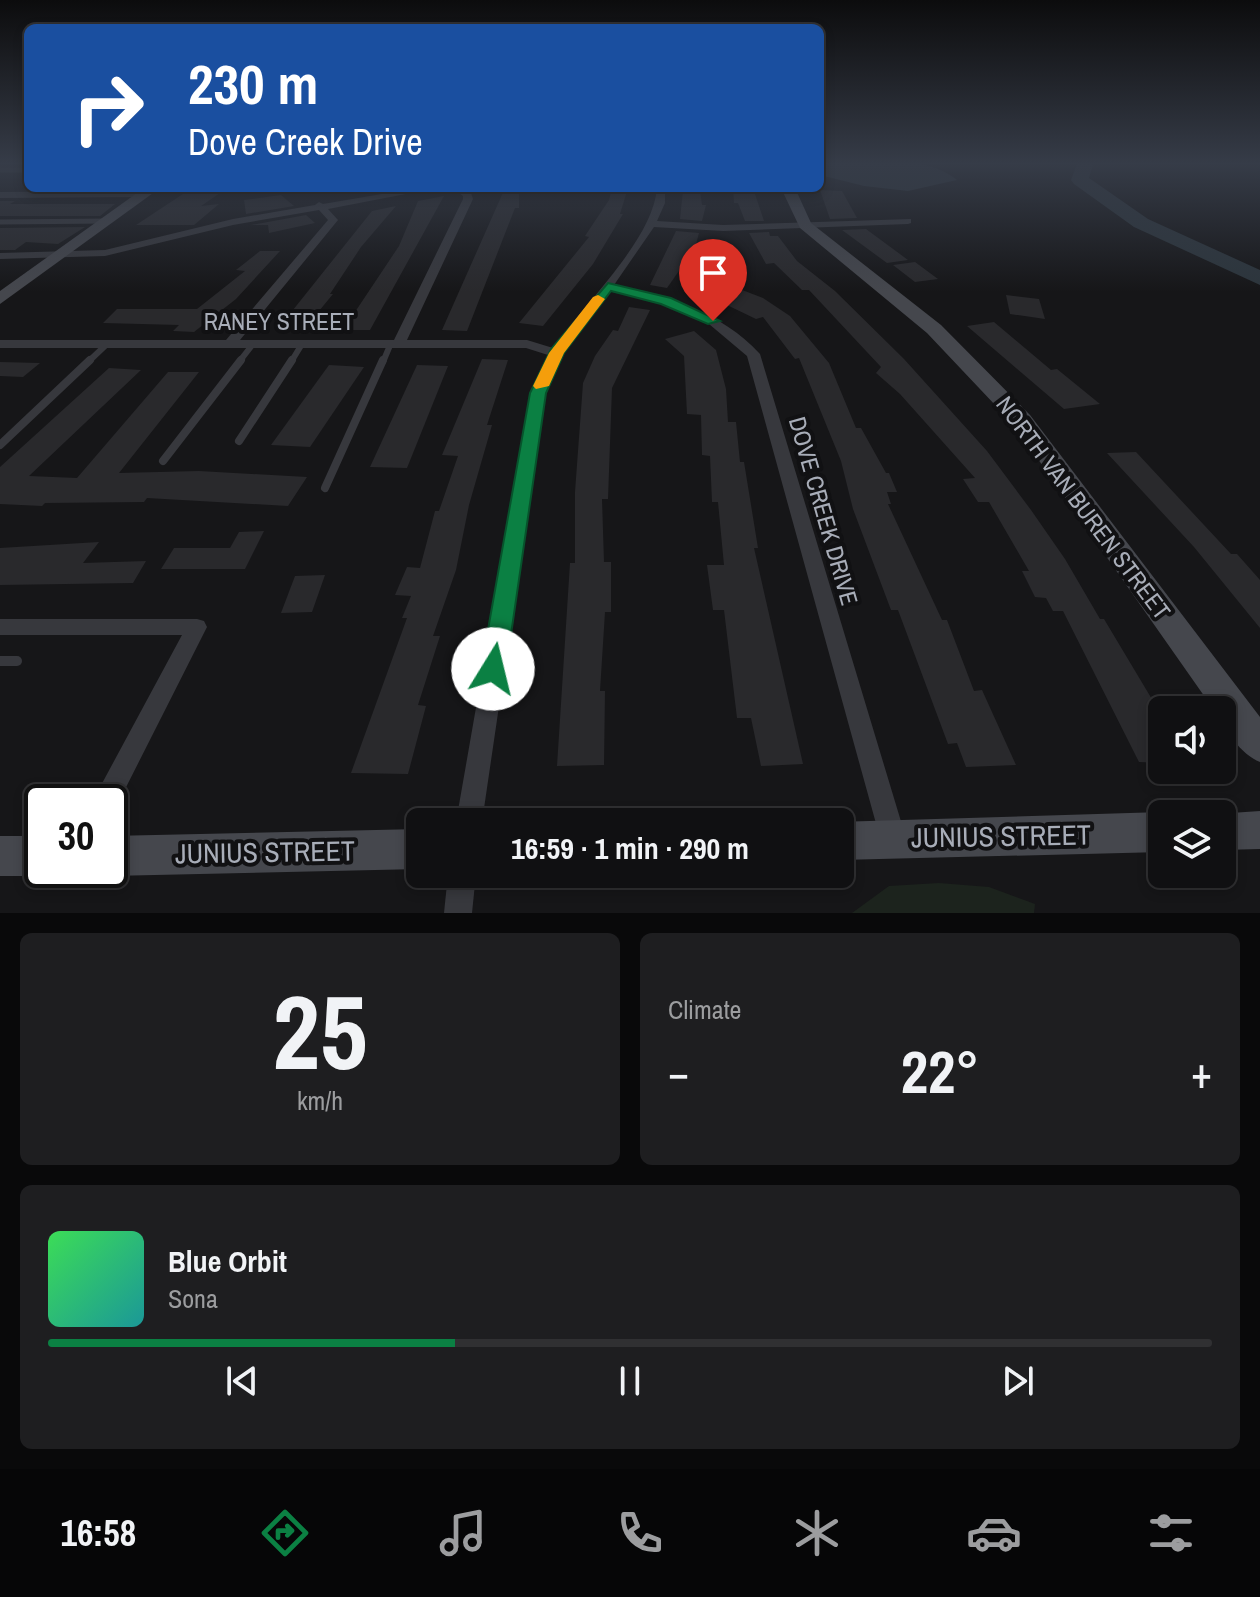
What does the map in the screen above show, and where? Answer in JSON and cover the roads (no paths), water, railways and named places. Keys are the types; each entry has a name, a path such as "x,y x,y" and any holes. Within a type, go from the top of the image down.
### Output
{"street":[{"path":"1,298 127,207"},
{"path":"0,256 105,253 312,207"},
{"path":"229,345 333,220 320,207"},
{"path":"395,343 464,207"},
{"path":"471,808 538,393 556,353 608,287 651,224 658,207"},
{"name":"NORTH VAN BUREN STREET","path":"797,207 805,225 934,329 1022,420 1260,745"},
{"path":"651,224 723,228 908,221"},
{"name":"DOVE CREEK DRIVE","path":"608,287 666,301 713,321 753,354 893,838"},
{"name":"RANEY STREET","path":"0,344 527,344 556,353"},
{"path":"0,627 197,627 114,784"},
{"path":"1236,831 1260,830"},
{"name":"JUNIUS STREET","path":"854,839 1148,832"},
{"name":"JUNIUS STREET","path":"128,856 406,849"},
{"path":"0,856 24,856"},
{"path":"458,913 461,888"}],"lane":[{"path":"0,222 107,221"},
{"path":"325,488 395,343"},
{"path":"0,445 107,344"},
{"path":"163,461 253,344"},
{"path":"239,441 302,344"},
{"path":"0,661 17,661"}],"waterway":[{"path":"1118,207 1141,223 1260,278"}]}
